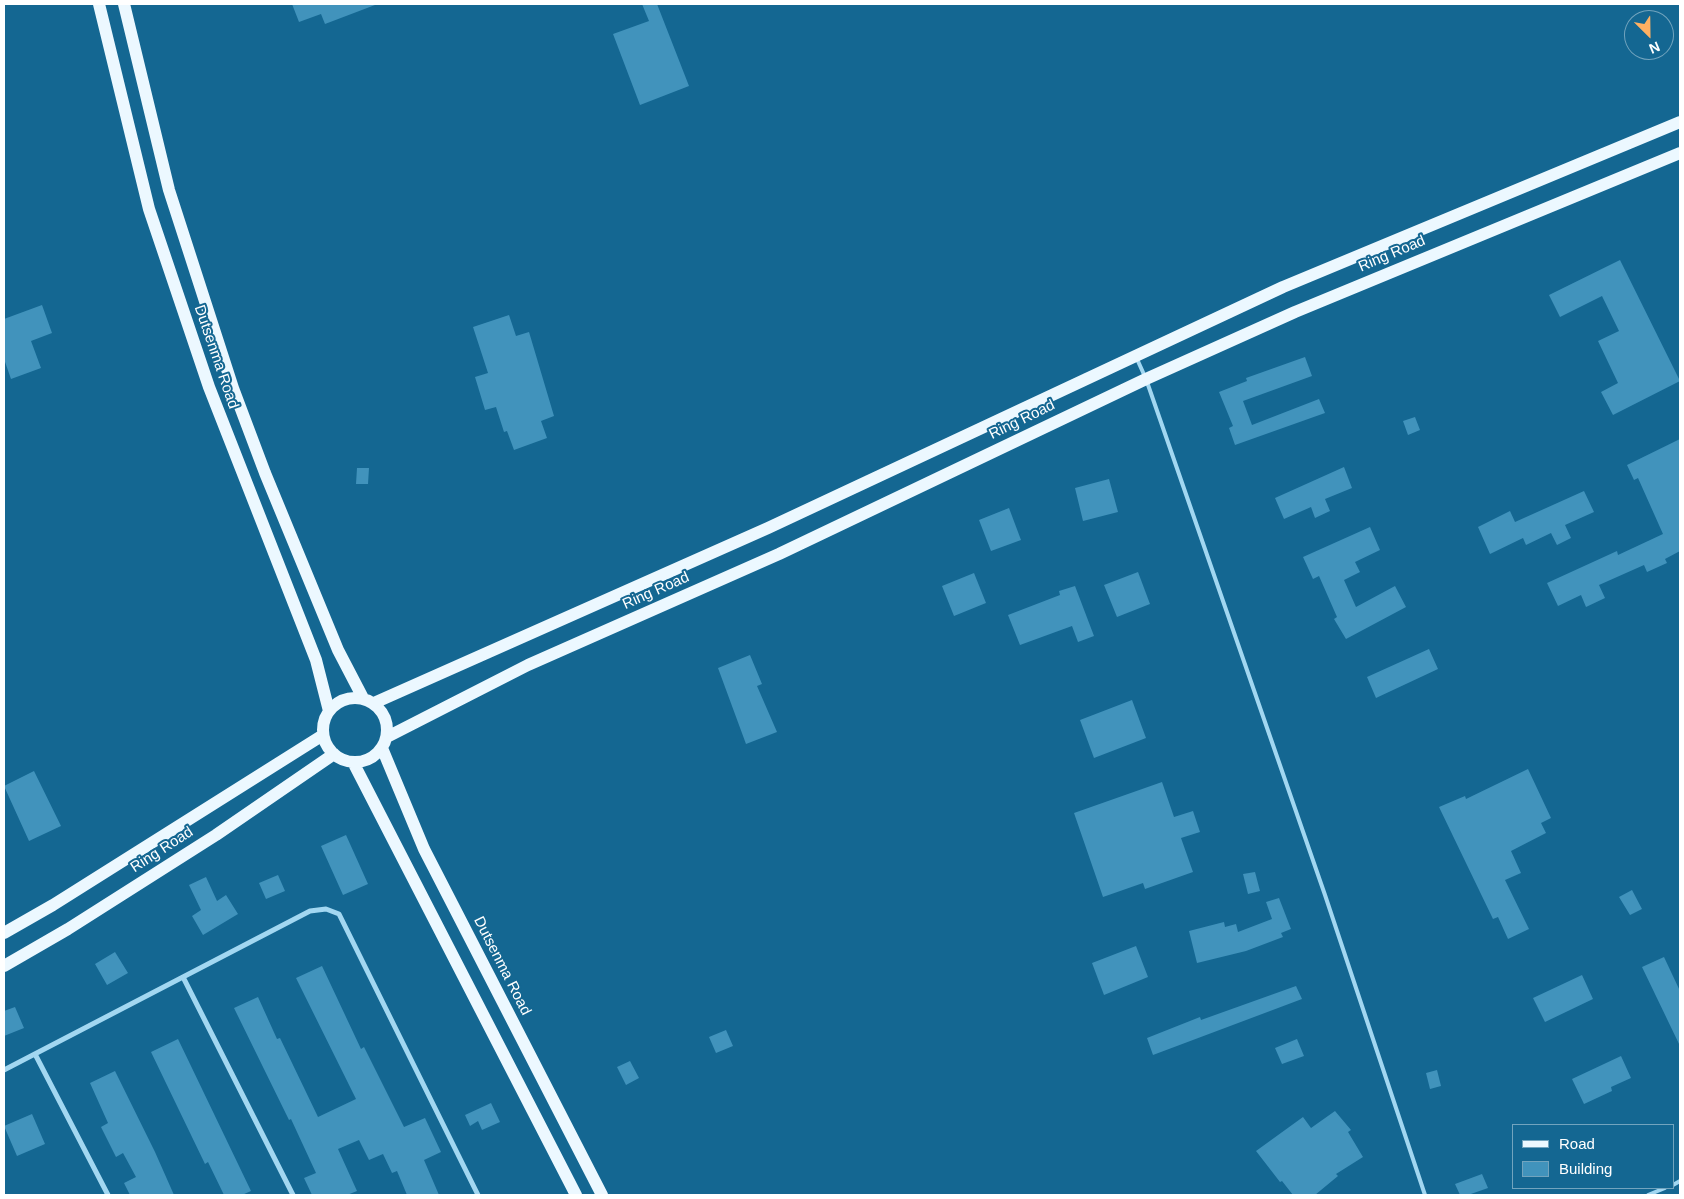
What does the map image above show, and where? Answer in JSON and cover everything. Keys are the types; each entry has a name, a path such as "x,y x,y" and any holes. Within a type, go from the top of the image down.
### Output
{"main road":[{"name":"Dutsenma Road","path":"99,4 148,209 209,387 316,660 329,711"},
{"name":"Dutsenma Road","path":"124,4 168,190 233,388 264,473 334,641 368,701"},
{"path":"368,701 768,528 1283,286 1680,122"},
{"name":"Ring Road","path":"385,743 528,665 779,554 1146,379 1294,312 1680,153"},
{"path":"350,698 368,701 383,712 388,724 385,743 364,761 353,762 334,754 327,746 323,735 324,723 329,711 338,702 350,698"},
{"path":"4,932 53,905 323,735"},
{"name":"Dutsenma Road","path":"385,743 424,849 602,1195"},
{"name":"Ring Road","path":"4,966 68,929 208,840 334,754"},
{"path":"353,762 576,1195"}],"street":[{"path":"4,1070 310,911 326,909 339,914 478,1195"},
{"path":"183,977 293,1195"},
{"path":"35,1054 108,1195"}],"lane":[{"path":"1134,355 1146,379 1325,895 1425,1195"},
{"path":"1648,1195 1663,1189"}],"building":[{"path":"292,4 375,5 325,24 321,14 299,22"},
{"path":"642,4 657,4 689,86 640,105 613,34 649,21"},
{"path":"1620,260 1680,381 1613,415 1601,392 1618,383 1598,341 1619,331 1602,296 1560,317 1549,295"},
{"path":"42,305 52,333 31,341 41,368 11,379 4,359 4,319"},
{"path":"509,315 516,336 529,332 554,416 541,421 547,438 514,450 507,431 504,432 496,407 485,410 475,377 488,373 473,327"},
{"path":"1305,357 1312,376 1243,401 1252,425 1319,399 1325,413 1235,445 1229,428 1233,426 1219,392 1247,381 1246,378"},
{"path":"1415,417 1420,430 1408,435 1403,421"},
{"path":"1680,439 1680,551 1665,559 1667,563 1647,572 1644,565 1599,585 1605,598 1586,607 1581,595 1558,606 1547,583 1617,551 1618,555 1663,534 1638,478 1634,480 1627,465"},
{"path":"1344,467 1352,488 1325,499 1330,511 1315,518 1311,507 1284,519 1275,498"},
{"path":"357,468 369,468 368,484 356,484"},
{"path":"1109,479 1118,512 1083,521 1075,488"},
{"path":"1584,491 1594,512 1565,525 1571,538 1557,545 1551,533 1526,545 1523,538 1490,554 1478,527 1510,511 1515,522"},
{"path":"1009,508 1021,540 991,551 979,520"},
{"path":"1370,527 1380,550 1355,562 1360,572 1344,580 1356,607 1395,586 1406,607 1346,639 1334,619 1337,617 1319,576 1313,579 1303,557"},
{"path":"1138,572 1150,604 1117,617 1104,585"},
{"path":"974,573 986,603 954,616 942,586"},
{"path":"1075,586 1094,636 1078,642 1072,626 1020,645 1008,615 1060,595 1059,591"},
{"path":"1429,649 1438,669 1376,698 1367,677"},
{"path":"750,655 762,684 757,686 777,732 746,744 718,668"},
{"path":"1132,700 1146,738 1094,758 1080,720"},
{"path":"1528,769 1551,818 1541,823 1546,833 1511,851 1521,873 1505,880 1529,929 1508,939 1498,917 1493,919 1439,807 1465,796 1466,799"},
{"path":"34,771 61,826 29,841 4,786"},
{"path":"1162,782 1174,817 1193,811 1200,832 1181,838 1193,872 1145,889 1143,883 1103,897 1074,813"},
{"path":"346,835 368,884 343,895 321,846"},
{"path":"1255,872 1260,891 1248,894 1243,874"},
{"path":"278,875 285,891 266,899 259,883"},
{"path":"206,877 217,901 226,895 238,914 203,935 192,916 201,910 189,885"},
{"path":"1632,890 1642,909 1630,915 1619,897"},
{"path":"1279,898 1291,929 1281,933 1283,937 1246,951 1197,963 1189,931 1224,922 1225,927 1236,924 1238,932 1272,919 1266,902"},
{"path":"1136,946 1148,977 1104,995 1092,963"},
{"path":"115,952 128,973 107,985 95,964"},
{"path":"1664,957 1680,991 1680,1046 1642,967"},
{"path":"322,966 361,1049 364,1047 404,1127 425,1118 441,1152 424,1160 439,1195 407,1195 397,1171 392,1173 383,1154 369,1160 359,1140 338,1149 357,1191 347,1195 312,1195 304,1178 316,1173 291,1119 289,1120 234,1008 258,997 277,1039 280,1038 318,1117 356,1099 296,978"},
{"path":"1582,975 1593,999 1545,1022 1533,998"},
{"path":"1296,986 1302,999 1153,1055 1147,1038 1200,1017 1201,1020"},
{"path":"15,1007 24,1028 4,1036 4,1011"},
{"path":"726,1030 733,1046 716,1053 709,1037"},
{"path":"178,1039 251,1191 242,1195 224,1195 208,1162 205,1164 151,1052"},
{"path":"1297,1039 1304,1056 1282,1064 1275,1048"},
{"path":"1621,1056 1631,1078 1611,1087 1612,1091 1584,1104 1572,1079"},
{"path":"630,1061 639,1078 626,1085 617,1067"},
{"path":"1437,1070 1441,1086 1430,1089 1426,1073"},
{"path":"115,1071 174,1195 130,1195 124,1183 136,1177 123,1153 116,1157 101,1127 108,1123 90,1083"},
{"path":"491,1103 500,1122 482,1130 478,1121 470,1126 465,1115"},
{"path":"1335,1111 1351,1130 1348,1132 1363,1157 1336,1174 1338,1176 1315,1195 1293,1195 1282,1181 1280,1182 1256,1151 1303,1117 1311,1128"},
{"path":"32,1114 45,1144 17,1156 4,1126"},
{"path":"1482,1174 1488,1188 1468,1195 1460,1195 1455,1184"}]}
